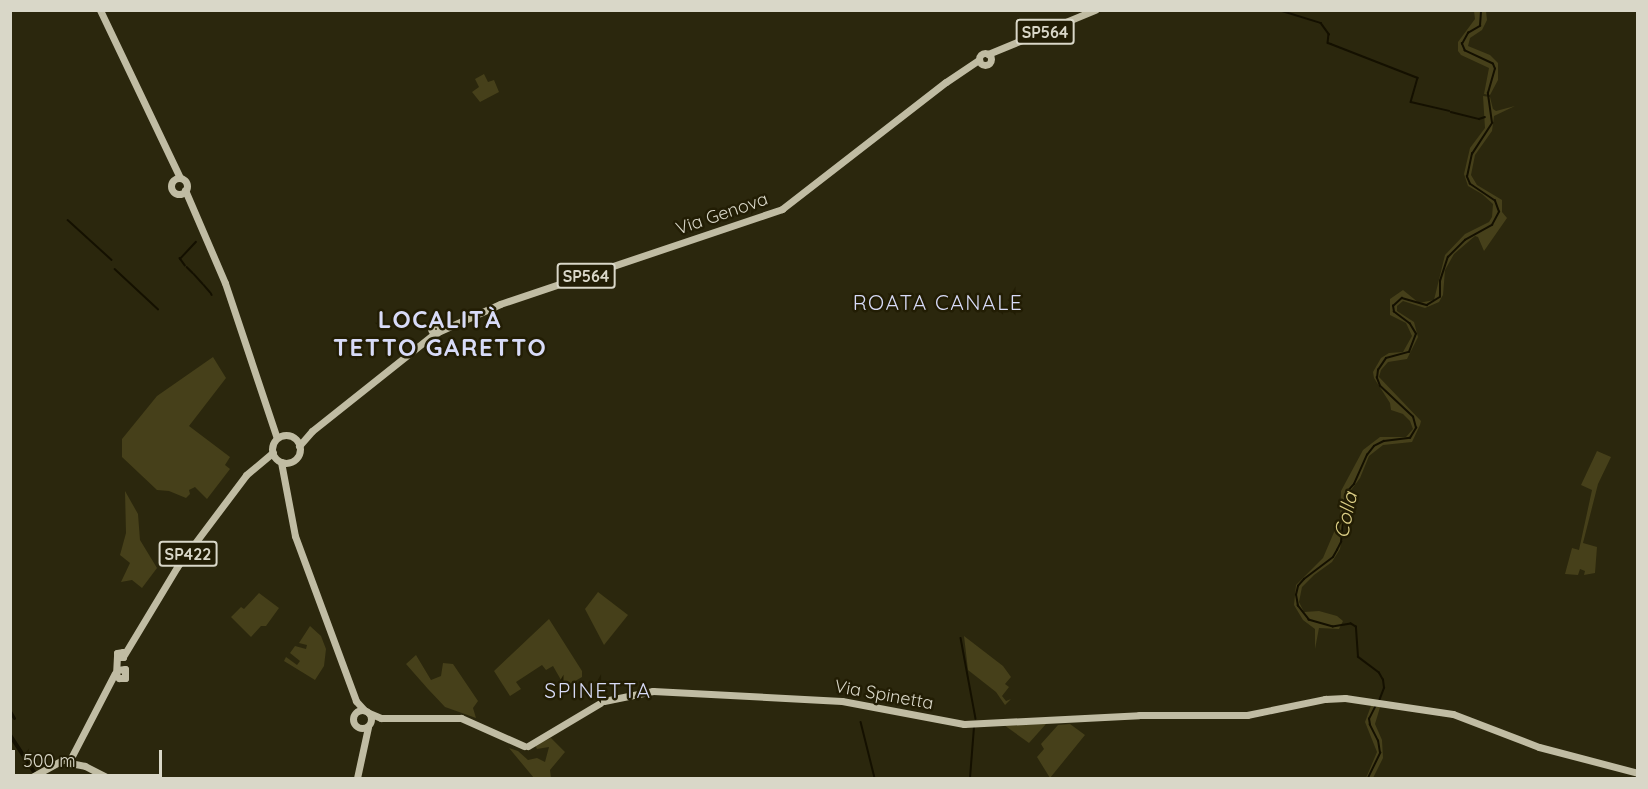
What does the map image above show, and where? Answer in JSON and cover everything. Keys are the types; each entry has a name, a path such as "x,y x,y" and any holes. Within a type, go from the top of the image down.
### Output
{"main road":[{"path":"100,10 177,179 186,184 183,192"},
{"name":"Via Genova","path":"312,431 437,331 498,305 782,209 946,82 980,62 981,54 991,55 1095,10"},
{"path":"177,179 172,189 183,192 225,284 254,376 274,423 277,458 287,487 295,536 356,701 366,712 369,725 357,778"},
{"path":"274,423 285,435 294,438 299,446"},
{"path":"294,438 312,431"},
{"path":"287,487 291,461 298,454 299,446 312,431"},
{"path":"277,438 285,435"},
{"path":"277,458 291,461"},
{"name":"SP422","path":"70,760 107,688 119,673 121,655 149,617 171,576 251,470 277,458"},
{"name":"Via Spinetta","path":"366,712 381,718 461,718 526,745 603,704 653,691 842,701 955,723 1154,715 1247,715 1310,702 1345,698 1453,714 1539,747 1638,773"},
{"path":"356,701 354,722 364,739"},
{"path":"355,714 366,712"},
{"name":"Via Spinetta","path":"359,728 381,718"},
{"path":"30,778 70,760 109,778"},
{"path":"37,778 46,771"}],"shaded area":[{"path":"1474,11 1486,11 1487,20 1482,30 1470,38 1468,46 1490,55 1498,63 1498,80 1490,95 1484,94 1489,68 1461,55 1458,51 1458,42 1475,19"},
{"path":"484,74 488,82 494,80 499,92 480,102 472,92 479,87 475,79"},
{"path":"1483,96 1490,97 1493,109 1496,111 1515,106 1494,116 1492,131 1475,155 1471,175 1477,185 1502,200 1502,212 1507,218 1484,251 1478,237 1475,236 1454,254 1445,270 1443,295 1439,302 1425,308 1403,301 1397,306 1397,311 1414,322 1418,337 1407,359 1388,362 1381,370 1379,377 1421,421 1412,442 1383,445 1369,456 1360,478 1349,493 1340,549 1332,562 1302,587 1299,602 1304,612 1319,611 1337,616 1343,621 1339,629 1319,628 1315,649 1315,629 1303,620 1294,605 1296,585 1323,558 1340,518 1341,491 1363,450 1380,437 1406,437 1413,429 1410,421 1403,414 1391,410 1390,403 1374,378 1373,372 1381,358 1389,353 1403,352 1412,336 1406,323 1390,315 1390,299 1403,290 1419,303 1434,300 1445,255 1465,234 1489,222 1492,217 1493,204 1468,186 1464,174 1470,148 1485,128"},
{"path":"213,357 226,378 189,426 230,457 225,465 230,469 207,499 195,487 189,490 190,494 186,498 169,491 157,490 122,457 122,439 157,396"},
{"path":"1597,451 1611,457 1598,484 1583,543 1597,547 1595,573 1584,575 1585,571 1580,569 1578,575 1565,574 1572,548 1579,550 1592,490 1581,485"},
{"path":"125,491 138,514 140,540 157,568 142,588 132,580 121,582 130,563 120,555 126,533"},
{"path":"598,592 628,615 604,645 585,609"},
{"path":"259,593 279,608 266,626 261,626 251,637 231,617 241,607 244,609"},
{"path":"549,619 582,671 582,677 565,687 553,666 546,670 542,665 516,682 521,689 510,696 494,671"},
{"path":"310,626 321,636 326,649 324,666 315,680 284,661 286,657 297,665 300,661 290,653 295,646 306,649 307,645 299,643"},
{"path":"964,636 1003,666 1011,677 1005,684 1009,687 1002,696 1006,701 1011,699 1005,705 996,692 968,670"},
{"path":"416,655 431,680 441,676 443,663 453,664 478,701 473,708 476,718 445,707 406,664"},
{"path":"1372,703 1381,704 1375,724 1382,740 1383,758 1373,778 1366,778 1377,752 1365,722"},
{"path":"1046,724 1029,743 1004,725"},
{"path":"1070,724 1085,735 1050,778 1037,757 1044,749 1041,744 1058,725"},
{"path":"551,738 565,752 550,770 551,778 534,778 509,748 518,751 528,760 537,758 545,762 549,747 537,749 535,745"}],"waterway":[{"path":"1279,10 1321,23 1329,34 1328,43 1418,78 1411,102 1449,111"},
{"name":"Colla","path":"1379,701 1384,688 1383,680 1379,673 1358,657 1356,627 1351,624 1333,627 1309,620 1298,606 1296,595 1298,586 1304,579 1333,557 1337,550 1341,542 1346,493 1354,484 1367,455 1374,446 1384,441 1410,438 1416,428 1413,417 1380,386 1377,378 1378,370 1386,358 1409,352 1416,334 1410,324 1394,312 1393,306 1402,298 1427,305 1440,297 1440,281 1448,257 1465,240 1492,225 1499,212 1495,201 1470,184 1467,177 1472,154 1492,123 1488,93 1495,69 1493,64 1465,51 1462,44 1468,33 1480,26 1481,10"},
{"path":"1451,112 1479,119 1485,117"},
{"path":"68,220 112,260"},
{"path":"185,266 180,259 196,242"},
{"path":"187,267 193,273"},
{"path":"115,269 158,309"},
{"path":"194,274 203,284"},
{"path":"204,285 210,292"},
{"path":"961,638 976,719"},
{"name":"Colla","path":"1368,778 1380,753 1369,719 1376,705"},
{"path":"10,711 14,718"},
{"path":"1252,717 1282,711"},
{"path":"861,722 875,778"},
{"path":"970,778 974,727"},
{"path":"10,735 38,778"}],"district":[{"name":"ROATA CANALE","path":"938,302"},
{"name":"LOCALITÀ TETTO GARETTO","path":"440,334"},
{"name":"SPINETTA","path":"598,690"}]}
